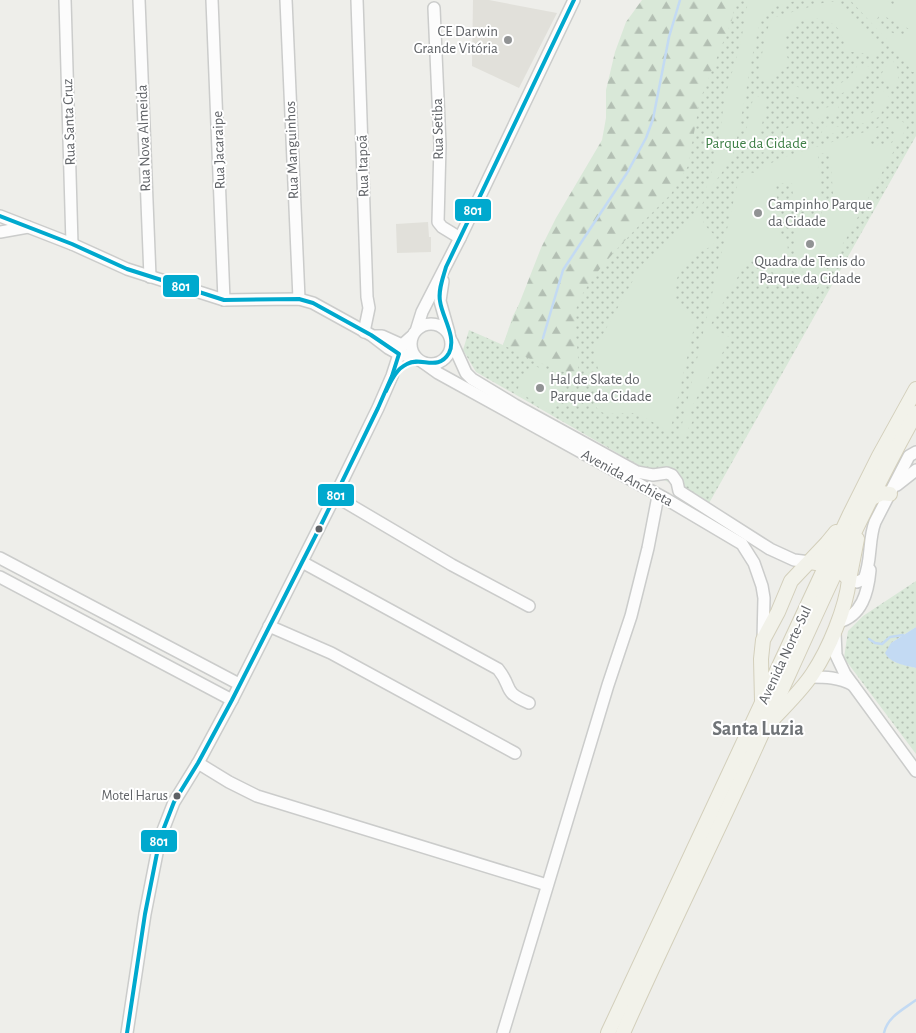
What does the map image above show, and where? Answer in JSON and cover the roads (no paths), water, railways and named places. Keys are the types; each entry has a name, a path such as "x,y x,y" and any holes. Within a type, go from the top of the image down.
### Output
{"main road":[{"name":"Avenida Norte-Sul","path":"623,1033 764,730 781,677 856,516 879,456 916,388"},
{"name":"Avenida Norte-Sul","path":"856,516 870,499 916,413"},
{"path":"870,499 882,493 891,492"},
{"path":"762,704 761,659 763,640 778,612 791,581 856,516"},
{"path":"764,730 810,677 836,626 846,600 856,516"},
{"path":"810,562 831,567 844,573 849,580"},
{"path":"761,659 763,664 781,677 800,682 810,677"},
{"name":"Avenida Norte-Sul","path":"608,1033 762,704 781,677"}],"street":[{"name":"Rua Santa Cruz","path":"65,0 72,244"},
{"name":"Rua Nova Almeida","path":"139,0 150,276"},
{"name":"Rua Jacaraipe","path":"212,0 224,300"},
{"name":"Rua Manguinhos","path":"286,0 299,299"},
{"name":"Rua Itapoã","path":"357,0 367,297 369,308 367,333"},
{"path":"420,360 411,348 414,333 422,312 446,267 574,0"},
{"name":"Rua Setiba","path":"434,8 440,145 438,222 442,227 460,238"},
{"name":"Avenida Anchieta","path":"0,216 72,244 127,269 224,300 299,299 313,304 367,333 382,336 438,373 742,544 748,551 760,575 764,598 763,640"},
{"path":"0,232 29,227"},
{"name":"Avenida Anchieta","path":"446,267 440,301 451,339 466,373 472,380 637,472 653,475 662,473 672,476 677,482 679,491 770,548 794,560 810,562"},
{"path":"127,1033 147,904 160,838 174,802 198,763 232,700 302,562 392,376 401,350 414,333 425,324 434,323 443,327 451,339 449,353 446,358 436,364 420,360 403,366 392,376"},
{"path":"849,580 854,582 862,581 866,575 871,532 891,492 914,457 898,445"},
{"path":"891,492 903,479 916,470"},
{"path":"503,1033 608,685 631,616 659,496 651,481 653,475"},
{"path":"659,496 673,497 679,491"},
{"path":"335,496 452,565 529,606"},
{"path":"0,558 239,684"},
{"path":"302,562 498,669 509,692 529,703"},
{"path":"868,563 870,570 868,586 863,601 852,617 836,626 834,643 836,654 845,674 916,771"},
{"path":"0,577 232,700"},
{"path":"269,626 331,654 516,753"},
{"path":"810,677 837,678 854,686"},
{"path":"198,763 257,796 548,885"}],"water":[{"path":"916,627 916,668 891,660 885,653 891,643"}],"waterway":[{"path":"543,338 563,270 627,173 646,138 653,119 669,37 680,0"},
{"path":"869,639 875,643 882,644 890,637 903,635"},
{"path":"884,1033 892,1018 916,1000"}],"place":[{"name":"CE Darwin Grande Vitória","path":"508,40"},
{"name":"Campinho Parque da Cidade","path":"758,213"},
{"name":"Quadra de Tenis do Parque da Cidade","path":"810,244"},
{"name":"Hal de Skate do Parque da Cidade","path":"540,388"},
{"name":"Motel Harus","path":"177,796"}],"district":[{"name":"Santa Luzia","path":"758,729"}],"park label":[{"name":"Parque da Cidade","path":"756,143"}]}
